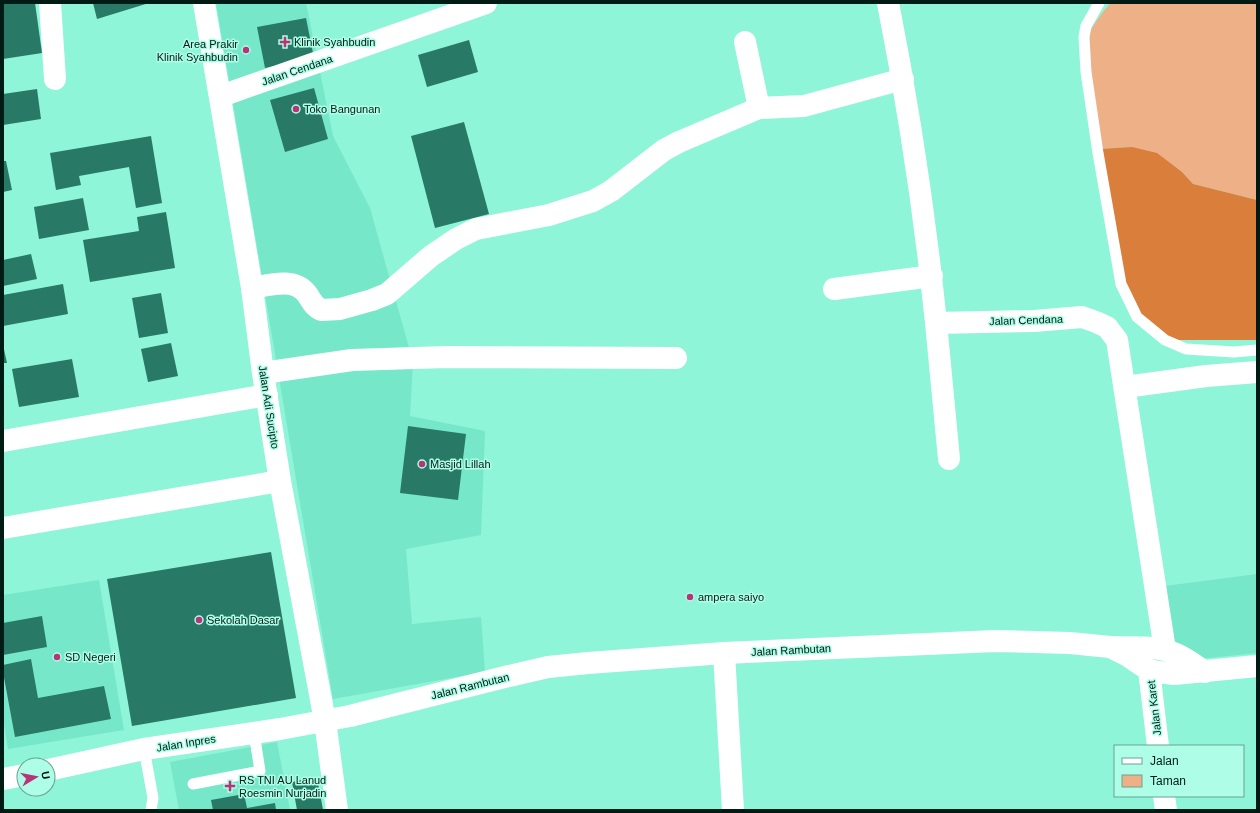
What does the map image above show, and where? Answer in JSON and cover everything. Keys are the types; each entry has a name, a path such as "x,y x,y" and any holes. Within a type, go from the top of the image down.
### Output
{"street":[{"path":"50,3 55,79"},
{"name":"Jalan Adi Sucipto","path":"204,3 221,96 252,288 263,373 280,481 325,721 337,810"},
{"name":"Jalan Cendana","path":"221,96 486,3"},
{"path":"888,3 903,79 932,276 949,459"},
{"path":"745,42 758,108"},
{"path":"252,288 287,283 296,285 302,288 312,304 321,310 340,308 372,300 388,294 431,256 456,239 476,229 549,215 593,201 610,191 664,150 758,108 804,106 903,79"},
{"path":"834,289 932,276"},
{"name":"Jalan Cendana","path":"936,323 1034,321 1082,317 1107,327 1117,340 1165,656"},
{"path":"263,373 352,360 446,357 676,358"},
{"path":"1125,387 1206,376 1257,372"},
{"path":"3,442 267,395"},
{"path":"3,528 280,481"},
{"name":"Jalan Rambutan","path":"325,721 548,667 724,653 995,641 1070,643 1110,647 1128,656 1149,670"},
{"path":"1110,647 1165,656 1205,672 1257,666"},
{"path":"724,653 733,810"},
{"name":"Jalan Karet","path":"1158,745 1149,670 1143,660 1143,653 1165,656"},
{"name":"Jalan Inpres","path":"56,768 144,749 325,721"},
{"path":"3,779 16,777"},
{"path":"1164,797 1166,810"}],"lane":[{"path":"1099,3 1086,26 1084,37 1086,72 1098,153 1121,284 1137,317 1165,340 1186,349 1234,352 1257,350"},
{"path":"193,784 260,770 254,733"},
{"path":"144,749 153,798 151,810"}],"shaded area":[{"path":"216,3 306,3 333,136 370,208 413,362 410,416 485,431 481,535 406,549 412,624 481,617 485,672 333,699"},
{"path":"1132,147 1157,153 1182,172 1193,184 1257,200 1257,340 1165,340 1137,317 1121,284 1100,149"},
{"path":"1257,574 1257,653 1198,659 1167,644 1157,587"},
{"name":"SD Negeri","path":"99,580 124,730 8,749 3,718 3,595"},
{"name":"RS TNI AU Lanud Roesmin Nurjadin","path":"277,742 290,810 179,810 170,762"}],"green space":[{"path":"1111,3 1257,3 1257,200 1193,184 1182,172 1132,147 1100,149 1090,70 1089,40 1092,27"}],"building":[{"path":"3,3 35,3 42,53 3,59"},
{"path":"93,3 149,3 97,19"},
{"name":"Klinik Syahbudin","path":"306,18 314,58 265,68 257,27"},
{"path":"469,40 478,72 427,87 418,55"},
{"path":"314,88 328,139 285,152 270,100"},
{"path":"37,89 41,119 3,125 3,94"},
{"path":"464,122 489,214 435,228 411,136"},
{"path":"151,136 162,203 136,208 129,167 79,176 81,185 56,190 50,153"},
{"path":"3,161 6,161 12,190 3,192"},
{"path":"83,198 89,230 39,239 34,207"},
{"path":"166,212 175,268 90,282 83,240 139,231 137,217"},
{"path":"31,254 37,279 3,286 3,260"},
{"path":"63,284 68,314 3,326 3,295"},
{"path":"161,293 168,333 139,338 132,298"},
{"path":"171,343 178,376 148,382 141,349"},
{"path":"3,345 7,363 3,363"},
{"path":"72,359 79,397 19,407 12,369"},
{"path":"408,426 466,434 458,500 400,493"},
{"name":"Sekolah Dasar","path":"271,552 296,698 132,726 107,579"},
{"path":"42,616 47,647 3,655 3,623"},
{"path":"31,659 38,698 104,686 111,719 15,737 3,665"},
{"path":"317,777 323,810 297,810 292,782"},
{"path":"244,794 247,808 275,803 276,810 213,810 211,800"}],"place":[{"name":"Klinik Syahbudin","path":"285,42"},
{"name":"Area Prakir Klinik Syahbudin","path":"246,50"},
{"name":"Toko Bangunan","path":"296,109"},
{"name":"Masjid Lillah","path":"422,464"},
{"name":"ampera saiyo","path":"690,597"},
{"name":"Sekolah Dasar","path":"199,620"},
{"name":"SD Negeri","path":"57,657"},
{"name":"RS TNI AU Lanud Roesmin Nurjadin","path":"230,786"}]}
